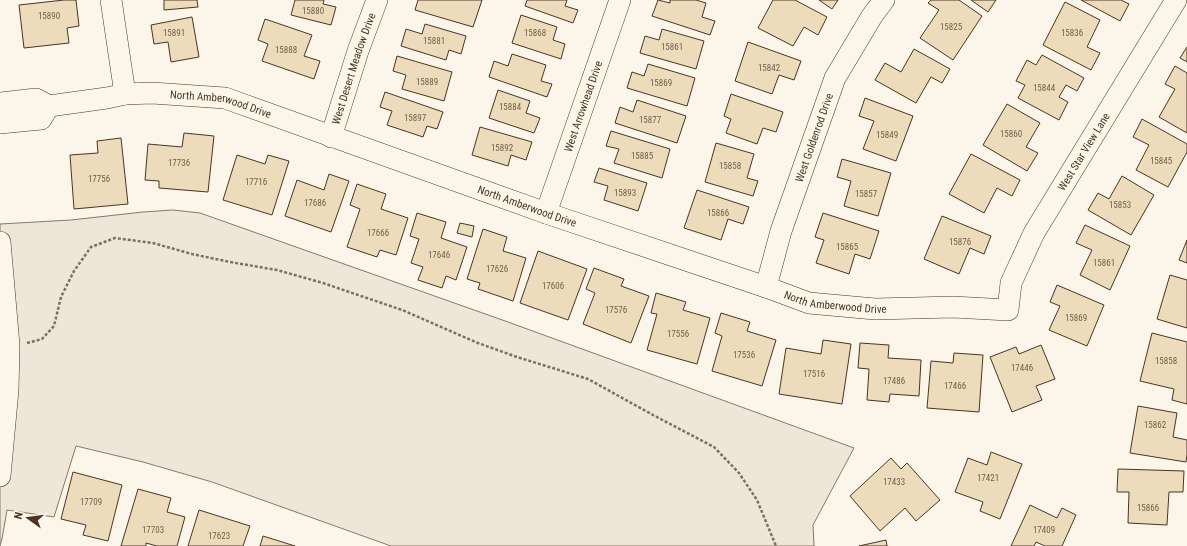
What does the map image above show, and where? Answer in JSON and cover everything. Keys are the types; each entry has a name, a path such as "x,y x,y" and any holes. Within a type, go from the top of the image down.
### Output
{"street":[{"path":"111,0 125,94"},
{"name":"West Desert Meadow Drive","path":"331,137 358,51 377,0"},
{"name":"West Arrowhead Drive","path":"546,213 620,0"},
{"name":"West Goldenrod Drive","path":"766,287 781,231 835,78 872,16 884,0"},
{"name":"West Star View Lane","path":"1008,310 1011,283 1034,233 1176,0"},
{"name":"North Amberwood Drive","path":"0,103 36,99 49,106 125,94 152,93 225,98 546,213 766,287 809,303 875,309 954,307 1008,310"},
{"path":"0,123 41,118 49,106"},
{"path":"0,242 8,345 8,390 0,476"}],"path":[{"path":"20,344 42,339 54,326 61,298 74,271 91,247 115,238 153,243 208,257 277,270 323,283 402,310 478,343 588,379 714,447 739,473 757,500 776,546"}],"shaded area":[{"path":"173,210 200,213 508,322 854,448 813,525 814,546 391,546 212,482 143,462 76,446 54,517 7,510 0,546 0,224 71,220"}],"building":[{"path":"76,0 79,26 67,28 69,43 24,48 19,5"},
{"path":"164,0 197,0 198,7 164,10"},
{"path":"295,0 324,0 323,4 336,7 331,25 291,15"},
{"path":"418,0 482,0 473,27 415,10"},
{"path":"527,0 567,0 565,6 578,10 573,23 525,6"},
{"path":"658,0 670,3 670,0 696,0 706,3 702,17 715,21 710,35 652,16"},
{"path":"773,0 795,0 827,17 818,35 804,27 793,46 758,28"},
{"path":"819,0 838,0 832,9"},
{"path":"931,0 959,0 982,16 953,60 920,38 939,10 928,3"},
{"path":"971,0 996,0 988,12"},
{"path":"1081,0 1121,0 1129,4 1120,21"},
{"path":"1065,2 1100,20 1087,47 1100,53 1091,70 1043,45"},
{"path":"521,15 557,27 553,40 565,44 561,59 512,43"},
{"path":"192,17 199,57 171,62 168,42 154,44 151,25"},
{"path":"265,19 312,35 304,56 320,61 314,79 262,61 268,44 258,40"},
{"path":"425,24 466,36 461,54 449,50 446,60 401,46 406,29 422,34"},
{"path":"662,29 704,41 696,69 640,53 645,36 659,40"},
{"path":"748,42 801,61 794,80 779,75 772,94 735,81"},
{"path":"1187,47 1187,62 1180,58"},
{"path":"914,49 950,69 942,83 931,77 916,103 875,80 885,63 901,72"},
{"path":"512,54 546,65 541,81 552,84 547,97 489,77 494,61 508,66"},
{"path":"1042,55 1084,78 1077,91 1066,85 1059,97 1068,102 1059,120 1018,98 1025,85 1016,81 1027,60 1036,65"},
{"path":"397,56 452,72 444,101 402,89 406,75 393,71"},
{"path":"648,64 695,78 687,106 627,88 632,72 644,76"},
{"path":"1175,66 1187,73 1187,133 1159,117 1175,89 1165,84"},
{"path":"498,90 530,101 526,113 540,118 534,133 489,118"},
{"path":"385,92 443,112 437,129 427,126 423,137 387,125 392,111 380,107"},
{"path":"731,94 783,112 776,132 763,128 757,144 726,133 731,119 724,116"},
{"path":"865,98 913,116 896,161 863,149 874,121 859,116"},
{"path":"637,100 686,116 677,143 615,123 620,107 633,112"},
{"path":"1007,104 1040,123 1026,147 1038,153 1027,171 983,145"},
{"path":"1142,119 1187,144 1187,152 1168,187 1136,170 1149,145 1133,137"},
{"path":"480,127 532,142 526,160 511,155 508,166 472,155"},
{"path":"611,131 670,149 662,178 614,163 619,149 606,146"},
{"path":"184,133 214,136 208,192 159,188 159,181 145,180 148,144 182,147"},
{"path":"121,138 128,204 74,209 70,155 98,153 97,141"},
{"path":"716,143 754,154 747,178 758,181 753,196 705,182"},
{"path":"971,154 1020,180 1012,196 997,188 984,213 949,194"},
{"path":"237,155 265,164 268,155 289,161 272,215 223,200"},
{"path":"842,159 891,173 878,216 844,206 851,181 837,177"},
{"path":"599,168 647,183 638,211 604,200 608,186 594,182"},
{"path":"329,174 349,181 331,232 285,216 297,180 324,190"},
{"path":"1122,176 1154,195 1131,235 1088,210 1098,193 1109,199"},
{"path":"357,184 386,194 381,209 408,218 396,255 380,250 377,257 347,247 360,209 350,205"},
{"path":"697,190 749,207 743,224 728,219 721,240 684,228"},
{"path":"417,213 446,222 441,238 467,247 456,280 446,276 442,288 418,280 423,267 411,263 419,239 410,236"},
{"path":"823,213 879,231 870,259 855,254 849,274 816,263 824,240 815,237"},
{"path":"942,216 991,236 984,254 970,248 959,274 924,259"},
{"path":"460,223 474,226 472,237 457,233"},
{"path":"1085,225 1130,246 1110,290 1080,275 1092,250 1076,243"},
{"path":"483,229 507,237 503,251 526,258 513,301 478,289 480,283 467,279"},
{"path":"1187,240 1187,263 1179,260"},
{"path":"538,251 587,269 568,320 520,303"},
{"path":"594,268 624,279 621,286 649,296 631,343 583,324 595,293 586,289"},
{"path":"1170,275 1187,280 1187,328 1157,319"},
{"path":"1057,285 1104,305 1087,346 1049,330 1060,306 1050,302"},
{"path":"656,293 686,302 683,310 710,318 697,364 647,350 657,314 651,313"},
{"path":"721,313 750,322 747,331 776,340 762,386 712,371 722,336 715,333"},
{"path":"1152,333 1187,342 1187,404 1172,400 1174,389 1140,381"},
{"path":"823,340 851,344 842,404 779,394 786,348 821,354"},
{"path":"860,343 889,345 888,358 921,360 919,396 890,394 889,402 867,400 869,369 858,368"},
{"path":"1041,345 1055,379 1036,386 1042,400 1012,412 990,357 1016,347 1019,354"},
{"path":"954,353 983,355 979,412 927,408 931,361 953,363"},
{"path":"1138,406 1177,413 1173,437 1187,440 1186,462 1130,453"},
{"path":"991,452 1022,464 1000,519 980,511 983,502 955,492 968,458 987,465"},
{"path":"891,458 901,469 907,463 940,500 916,521 905,508 880,531 850,496"},
{"path":"1118,469 1184,471 1183,492 1169,492 1167,525 1128,523 1129,492 1117,492"},
{"path":"73,472 122,485 108,541 83,535 86,525 61,519"},
{"path":"138,489 171,498 167,512 185,517 177,546 157,546 146,543 146,546 121,546"},
{"path":"1030,505 1057,518 1062,508 1076,515 1062,546 1045,546 1036,542 1034,546 1011,546"},
{"path":"199,510 250,526 243,546 188,546"},
{"path":"263,536 295,546 260,546"},
{"path":"886,540 887,546 859,546"}]}
